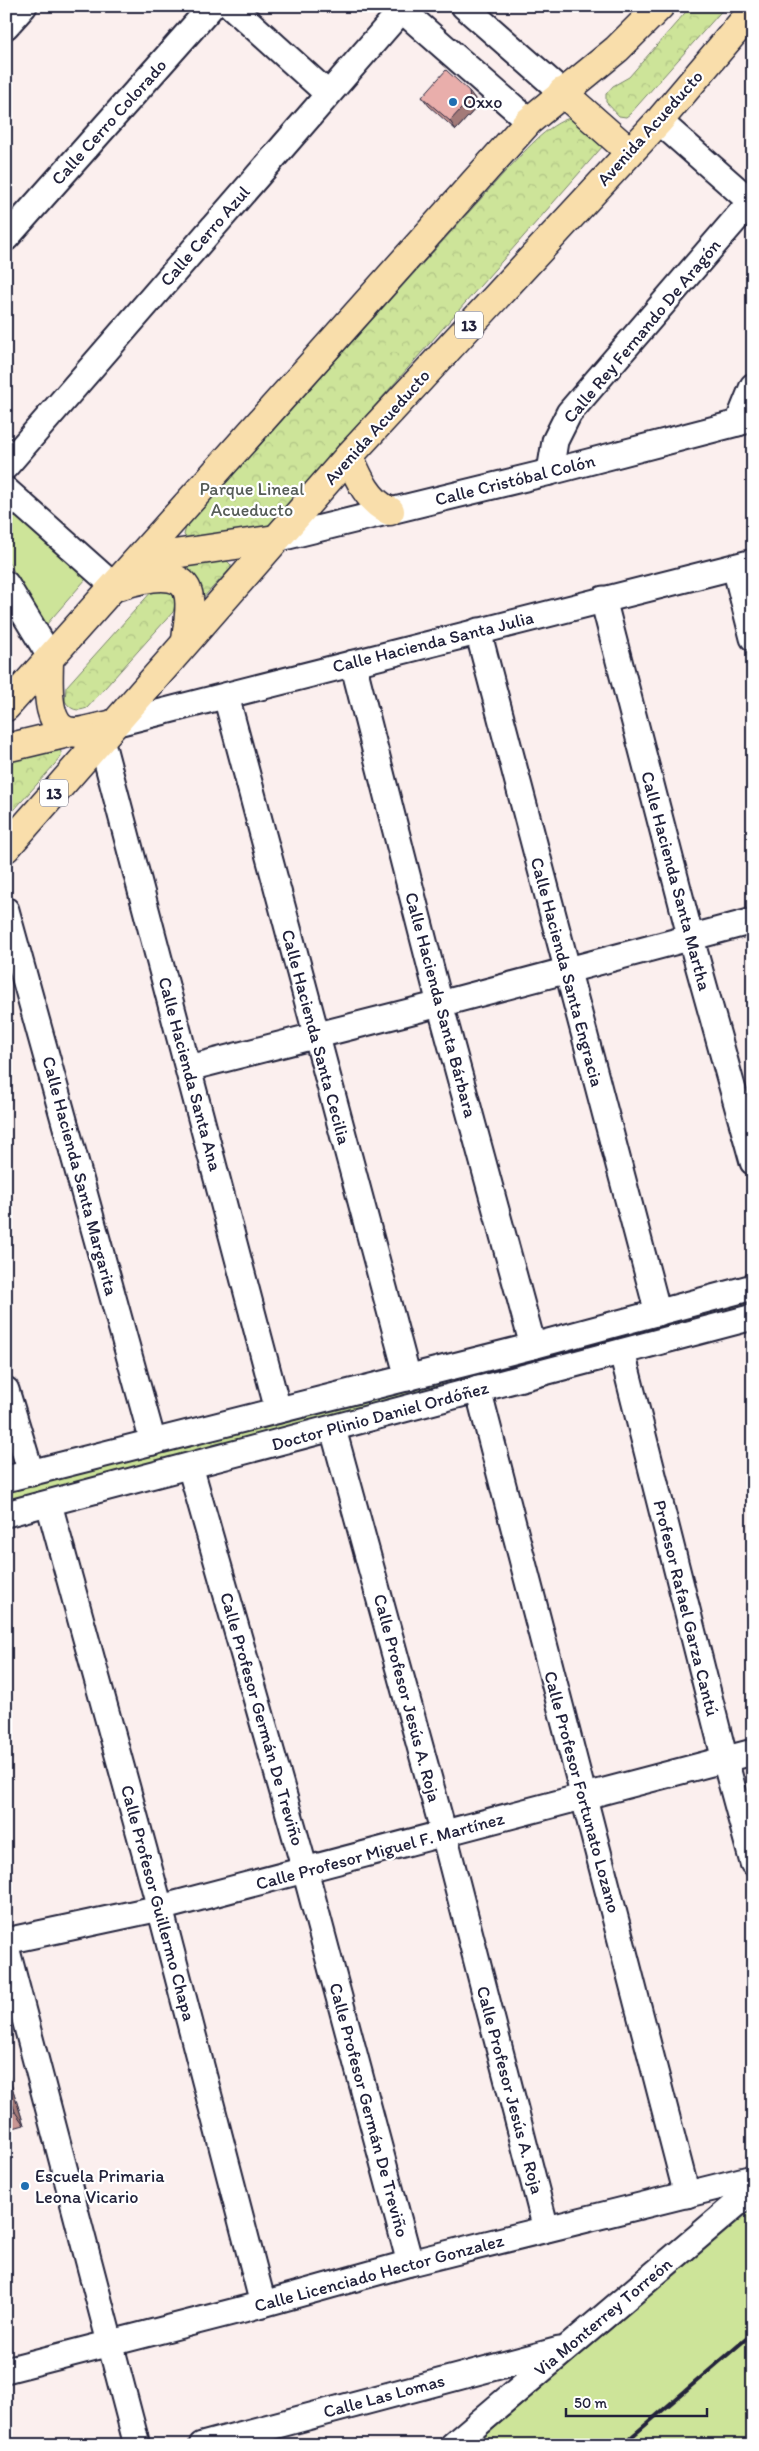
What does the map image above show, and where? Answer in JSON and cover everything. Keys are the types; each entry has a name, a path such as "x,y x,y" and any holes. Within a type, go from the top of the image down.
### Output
{"main road":[{"path":"6,706 115,587 529,121 562,92 617,49 660,6"},
{"name":"Avenida Acueducto","path":"6,848 349,456 630,152 753,10"},
{"path":"562,92 630,152"},
{"path":"349,456 368,492 380,506 390,511"},
{"path":"140,559 276,539"},
{"path":"115,587 152,577 164,577 182,584 187,590 189,599 186,641"},
{"path":"50,659 49,702 53,718 61,728 74,732"},
{"path":"6,748 74,732 108,731"}],"street":[{"path":"6,26 24,6"},
{"name":"Calle Cerro Colorado","path":"6,238 212,6"},
{"path":"231,6 328,94"},
{"path":"464,6 562,92"},
{"path":"403,8 529,121"},
{"name":"Calle Cerro Azul","path":"6,466 403,8"},
{"path":"658,121 752,200"},
{"name":"Calle Rey Fernando De Aragón","path":"550,472 555,441 569,413 752,200"},
{"path":"745,421 753,386"},
{"name":"Calle Cristóbal Colón","path":"276,539 550,472 745,421"},
{"path":"6,490 115,587"},
{"path":"744,565 753,638"},
{"name":"Calle Hacienda Santa Julia","path":"108,731 226,696 603,599 744,565"},
{"path":"6,584 13,607 50,659"},
{"name":"Calle Hacienda Santa Martha","path":"603,599 691,939 753,1162"},
{"name":"Calle Hacienda Santa Engracia","path":"478,631 658,1313"},
{"name":"Calle Hacienda Santa Bárbara","path":"353,663 440,1004 533,1346"},
{"name":"Calle Hacienda Santa Cecilia","path":"226,696 408,1378"},
{"name":"Calle Hacienda Santa Ana","path":"108,731 188,1068 278,1410"},
{"name":"Calle Hacienda Santa Margarita","path":"6,910 154,1442"},
{"path":"188,1068 691,939 753,921"},
{"name":"Doctor Plinio Daniel Ordóñez","path":"6,1479 533,1346 753,1287"},
{"name":"Doctor Plinio Daniel Ordóñez","path":"6,1514 753,1317"},
{"name":"Profesor Rafael Garza Cantú","path":"622,1352 725,1760 753,1863"},
{"name":"Calle Profesor Fortunato Lozano","path":"478,1389 687,2195"},
{"path":"6,1390 30,1473"},
{"name":"Calle Profesor Jesús A. Roja","path":"334,1429 444,1834 546,2229"},
{"name":"Calle Profesor Germán De Treviño","path":"190,1466 305,1870 410,2263"},
{"name":"Calle Profesor Guillermo Chapa","path":"49,1504 160,1908 263,2304"},
{"name":"Calle Profesor Miguel F. Martínez","path":"6,1941 160,1908 753,1752"},
{"path":"6,1947 137,2445"},
{"name":"Calle Licenciado Hector Gonzalez","path":"6,2370 263,2304 410,2263 753,2178"},
{"name":"Via Monterrey Torreón","path":"453,2445 753,2190"},
{"name":"Calle Las Lomas","path":"202,2445 566,2348"}],"green space":[{"path":"691,6 726,6 630,114 626,117 619,116 606,102 606,94 613,86 629,77"},
{"name":"Parque Lineal Acueducto","path":"573,117 603,146 263,533 187,539 184,535 186,527 504,173 545,133 554,126"},
{"path":"6,505 86,579 46,625 6,558"},
{"name":"Parque Lineal Acueducto","path":"226,560 231,565 231,568 197,604 164,563"},
{"path":"153,590 171,591 177,598 173,612 87,708 77,710 72,708 65,701 66,687"},
{"path":"56,747 60,749 62,756 6,819 6,758"},
{"path":"753,1294 753,1306 6,1501 6,1489"},
{"path":"753,2209 753,2445 476,2445 489,2433"}],"building":[{"name":"Oxxo","path":"446,70 469,91 470,99 450,121 422,97"},
{"path":"6,2085 15,2112 6,2114"}],"railway":[{"path":"622,2445 753,2333"}],"place":[{"name":"Oxxo","path":"453,102"},
{"name":"Escuela Primaria Leona Vicario","path":"25,2186"}]}
